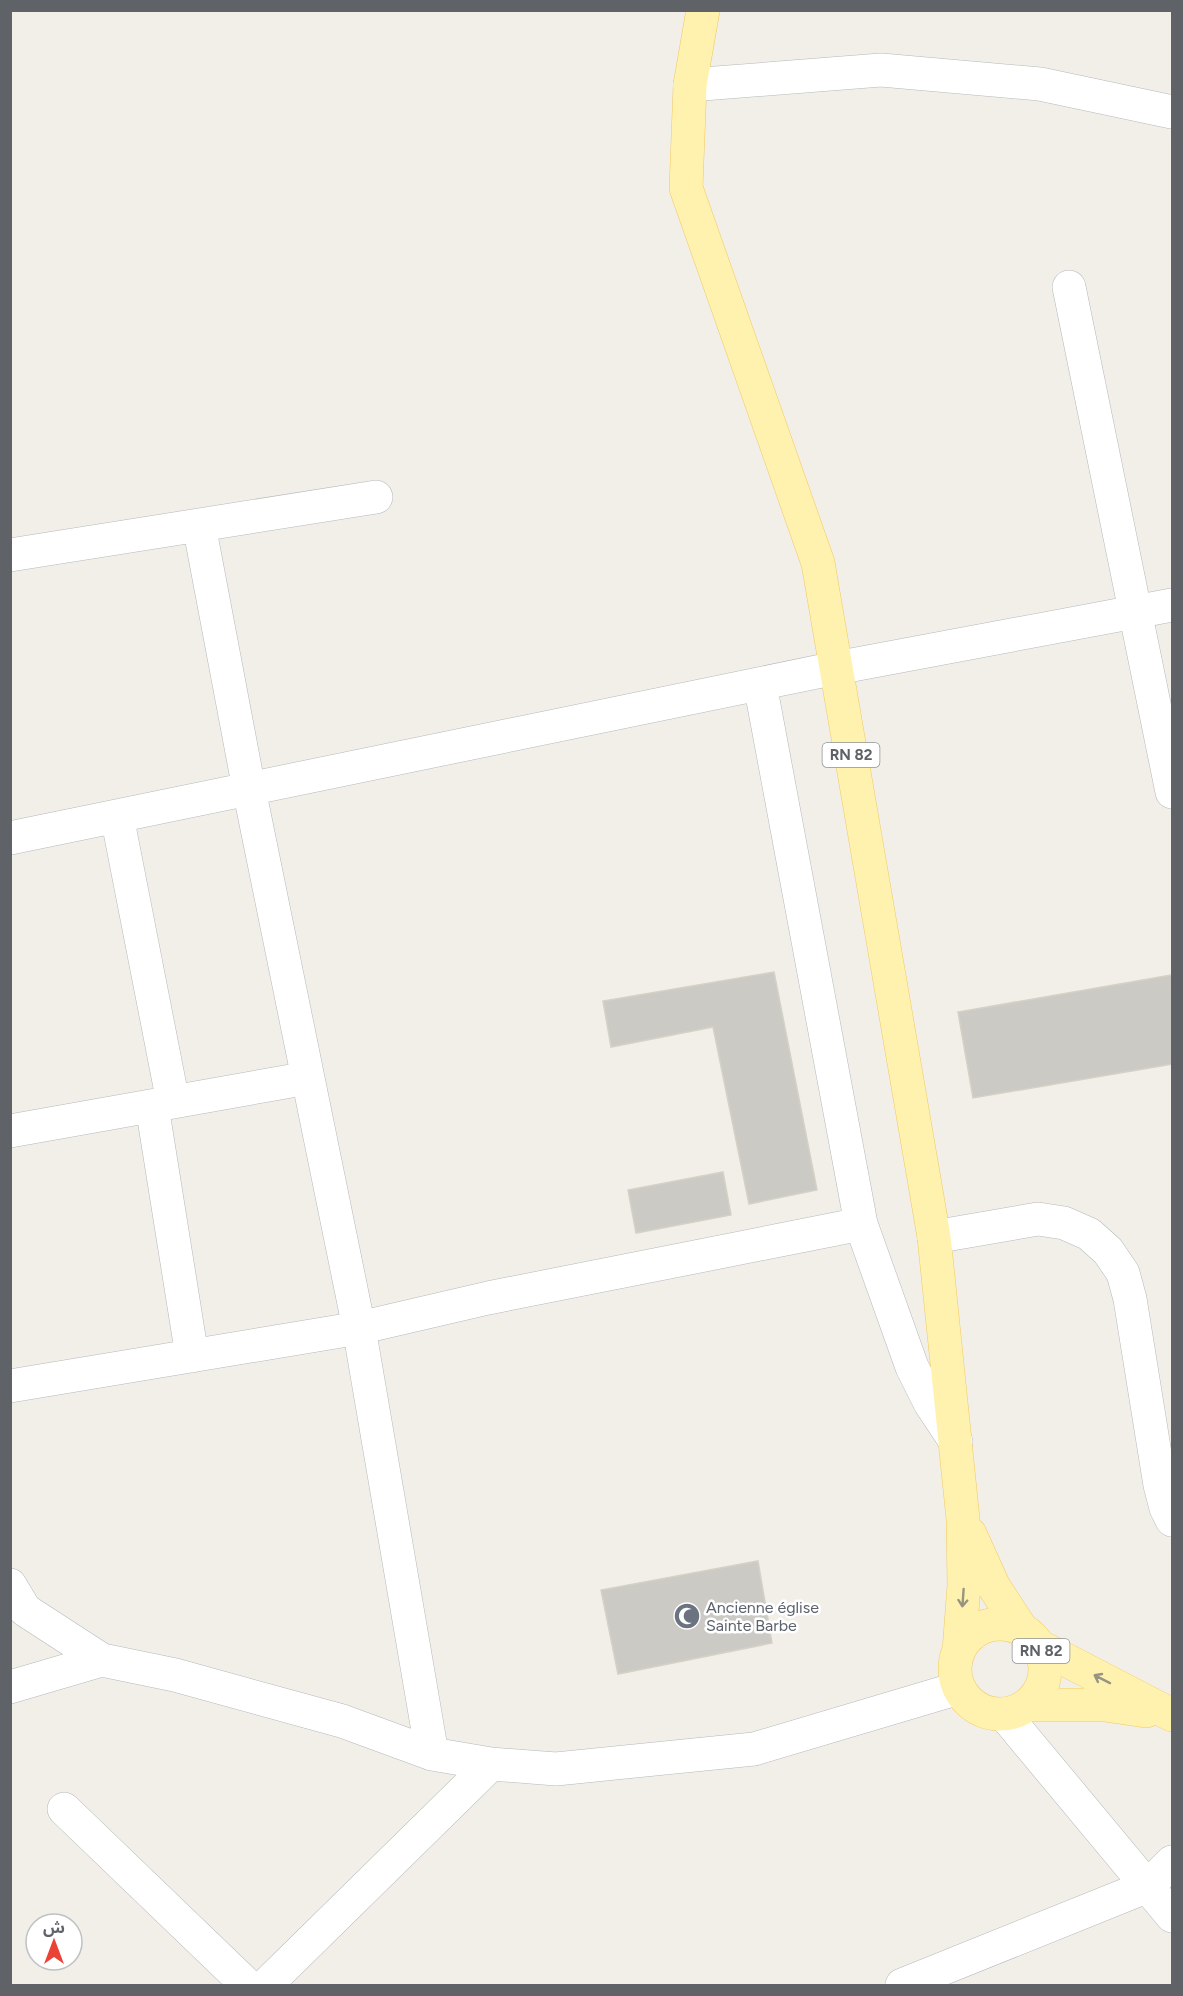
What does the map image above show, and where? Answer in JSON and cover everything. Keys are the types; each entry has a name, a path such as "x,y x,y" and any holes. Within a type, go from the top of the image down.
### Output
{"main road":[{"name":"RN 82","path":"703,10 690,85 686,188 818,563 934,1237 963,1519 964,1585 959,1651"},
{"name":"RN 82","path":"963,1519 990,1580 1045,1661 1045,1677 1039,1692 1016,1710"},
{"name":"RN 82","path":"993,1624 1008,1624 1173,1716 1105,1705 990,1713 977,1708 966,1699 955,1675 955,1663 966,1638 979,1629 993,1624"}],"street":[{"path":"690,85 881,70 1040,84 1173,112"},
{"path":"1070,287 1173,792"},
{"path":"10,555 376,497"},
{"path":"199,525 249,789 359,1328 432,1754"},
{"path":"10,838 836,668 1173,604"},
{"path":"760,684 861,1224 912,1367 930,1403 956,1442"},
{"path":"117,816 162,1104 192,1356"},
{"path":"10,1131 308,1078"},
{"path":"934,1237 1038,1219 1064,1223 1089,1234 1108,1251 1123,1273 1130,1299 1160,1485 1166,1508 1173,1520"},
{"path":"10,1386 359,1328 488,1298 861,1224"},
{"path":"10,1586 25,1610 102,1660 175,1675 342,1721 432,1754 492,1764 556,1769 754,1749 959,1688"},
{"path":"10,1687 102,1660"},
{"path":"1016,1710 1173,1917"},
{"path":"265,1986 492,1764"},
{"path":"64,1809 248,1986"},
{"path":"902,1985 1148,1886 1173,1862"}],"building":[{"path":"774,972 817,1190 749,1204 713,1027 611,1047 603,1001"},
{"path":"1172,975 1172,1064 973,1098 958,1012"},
{"path":"723,1172 731,1215 636,1233 628,1190"},
{"name":"Ancienne église Sainte Barbe","path":"758,1561 772,1643 618,1674 601,1590"}],"place":[{"name":"Ancienne église Sainte Barbe","path":"687,1616"}]}
